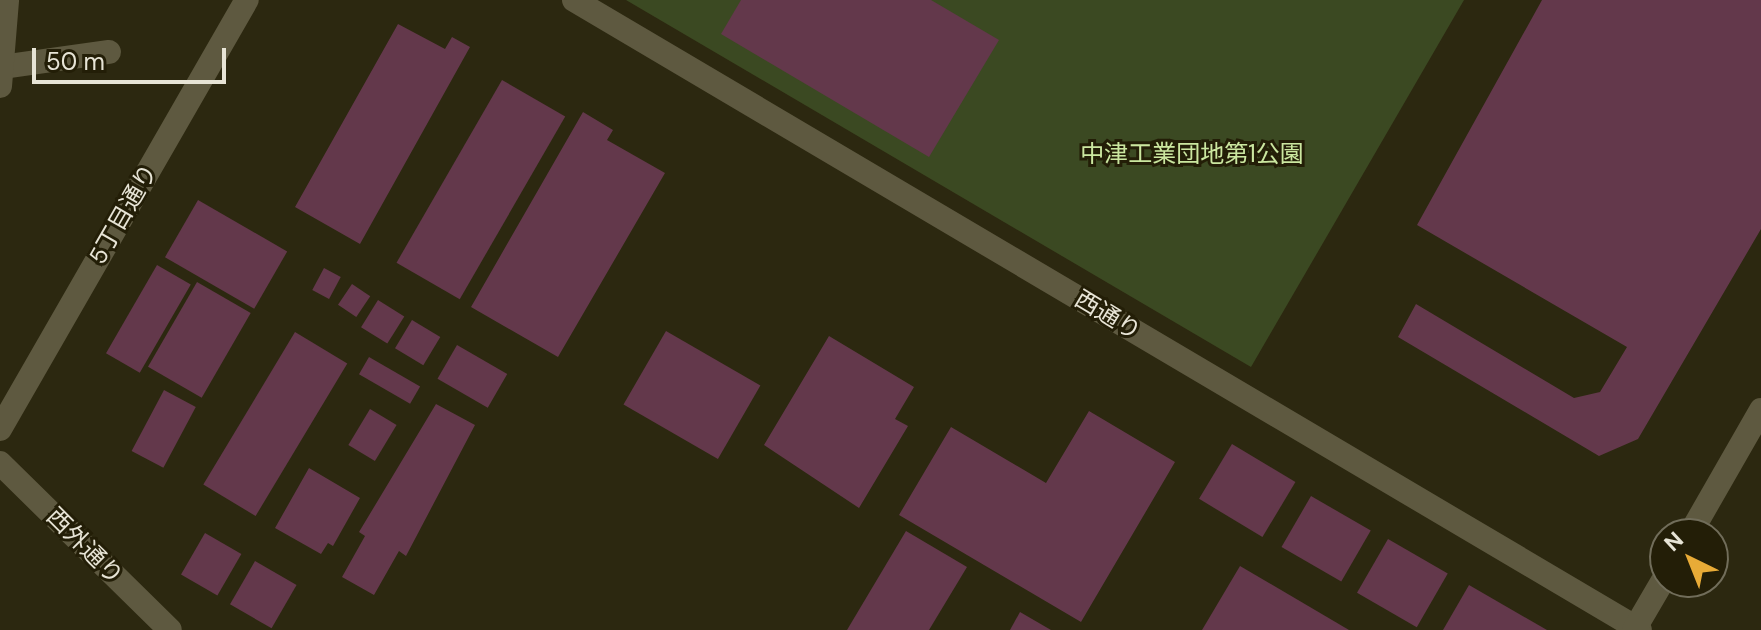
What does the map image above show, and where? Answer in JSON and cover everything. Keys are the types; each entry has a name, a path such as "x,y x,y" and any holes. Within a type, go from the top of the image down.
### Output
{"street":[{"path":"7,0 1,76 109,52"},
{"name":"5丁目通り","path":"2,422 247,0"},
{"name":"西通り","path":"574,0 1637,629"},
{"path":"1699,518 1761,410"},
{"name":"西外通り","path":"0,463 170,630"},
{"path":"1637,629 1654,598"}],"green space":[{"name":"中津工業団地第1公園","path":"626,0 1464,0 1251,367"}],"building":[{"path":"741,0 931,0 999,40 929,157 721,34"},
{"path":"1542,0 1761,0 1761,229 1638,439 1599,456 1398,337 1416,304 1574,398 1600,392 1627,347 1417,225"},
{"path":"398,24 445,49 452,37 470,47 360,244 295,207"},
{"path":"502,80 565,116 460,299 396,263"},
{"path":"583,112 613,130 607,140 665,173 558,357 471,307"},
{"path":"198,200 287,251 254,309 165,257"},
{"path":"157,265 191,284 140,373 106,353"},
{"path":"324,268 341,277 329,299 312,290"},
{"path":"197,282 251,313 202,398 148,367"},
{"path":"352,284 370,296 356,317 338,305"},
{"path":"378,300 404,316 387,344 361,327"},
{"path":"412,320 440,337 423,365 395,348"},
{"path":"666,331 760,386 718,459 624,405"},
{"path":"295,332 347,363 256,516 203,485"},
{"path":"829,336 914,387 895,419 908,426 859,508 764,445"},
{"path":"457,345 507,374 488,408 438,379"},
{"path":"369,357 420,386 410,404 359,374"},
{"path":"164,390 196,407 163,468 132,451"},
{"path":"436,404 475,425 406,556 399,551 374,595 342,577 365,536 359,532"},
{"path":"370,409 397,425 375,461 348,445"},
{"path":"1089,411 1175,462 1081,622 899,515 951,427 1046,483"},
{"path":"1232,444 1295,482 1262,537 1199,499"},
{"path":"309,468 360,498 333,546 328,543 321,554 275,528"},
{"path":"1311,496 1371,530 1341,582 1282,547"},
{"path":"906,531 967,567 929,630 847,630"},
{"path":"205,533 241,554 217,596 181,575"},
{"path":"1388,539 1448,574 1417,627 1357,593"},
{"path":"255,561 297,585 272,628 230,604"},
{"path":"1240,566 1349,630 1202,630"},
{"path":"1469,585 1547,630 1443,630"},
{"path":"1020,612 1051,630 1010,630"}]}
